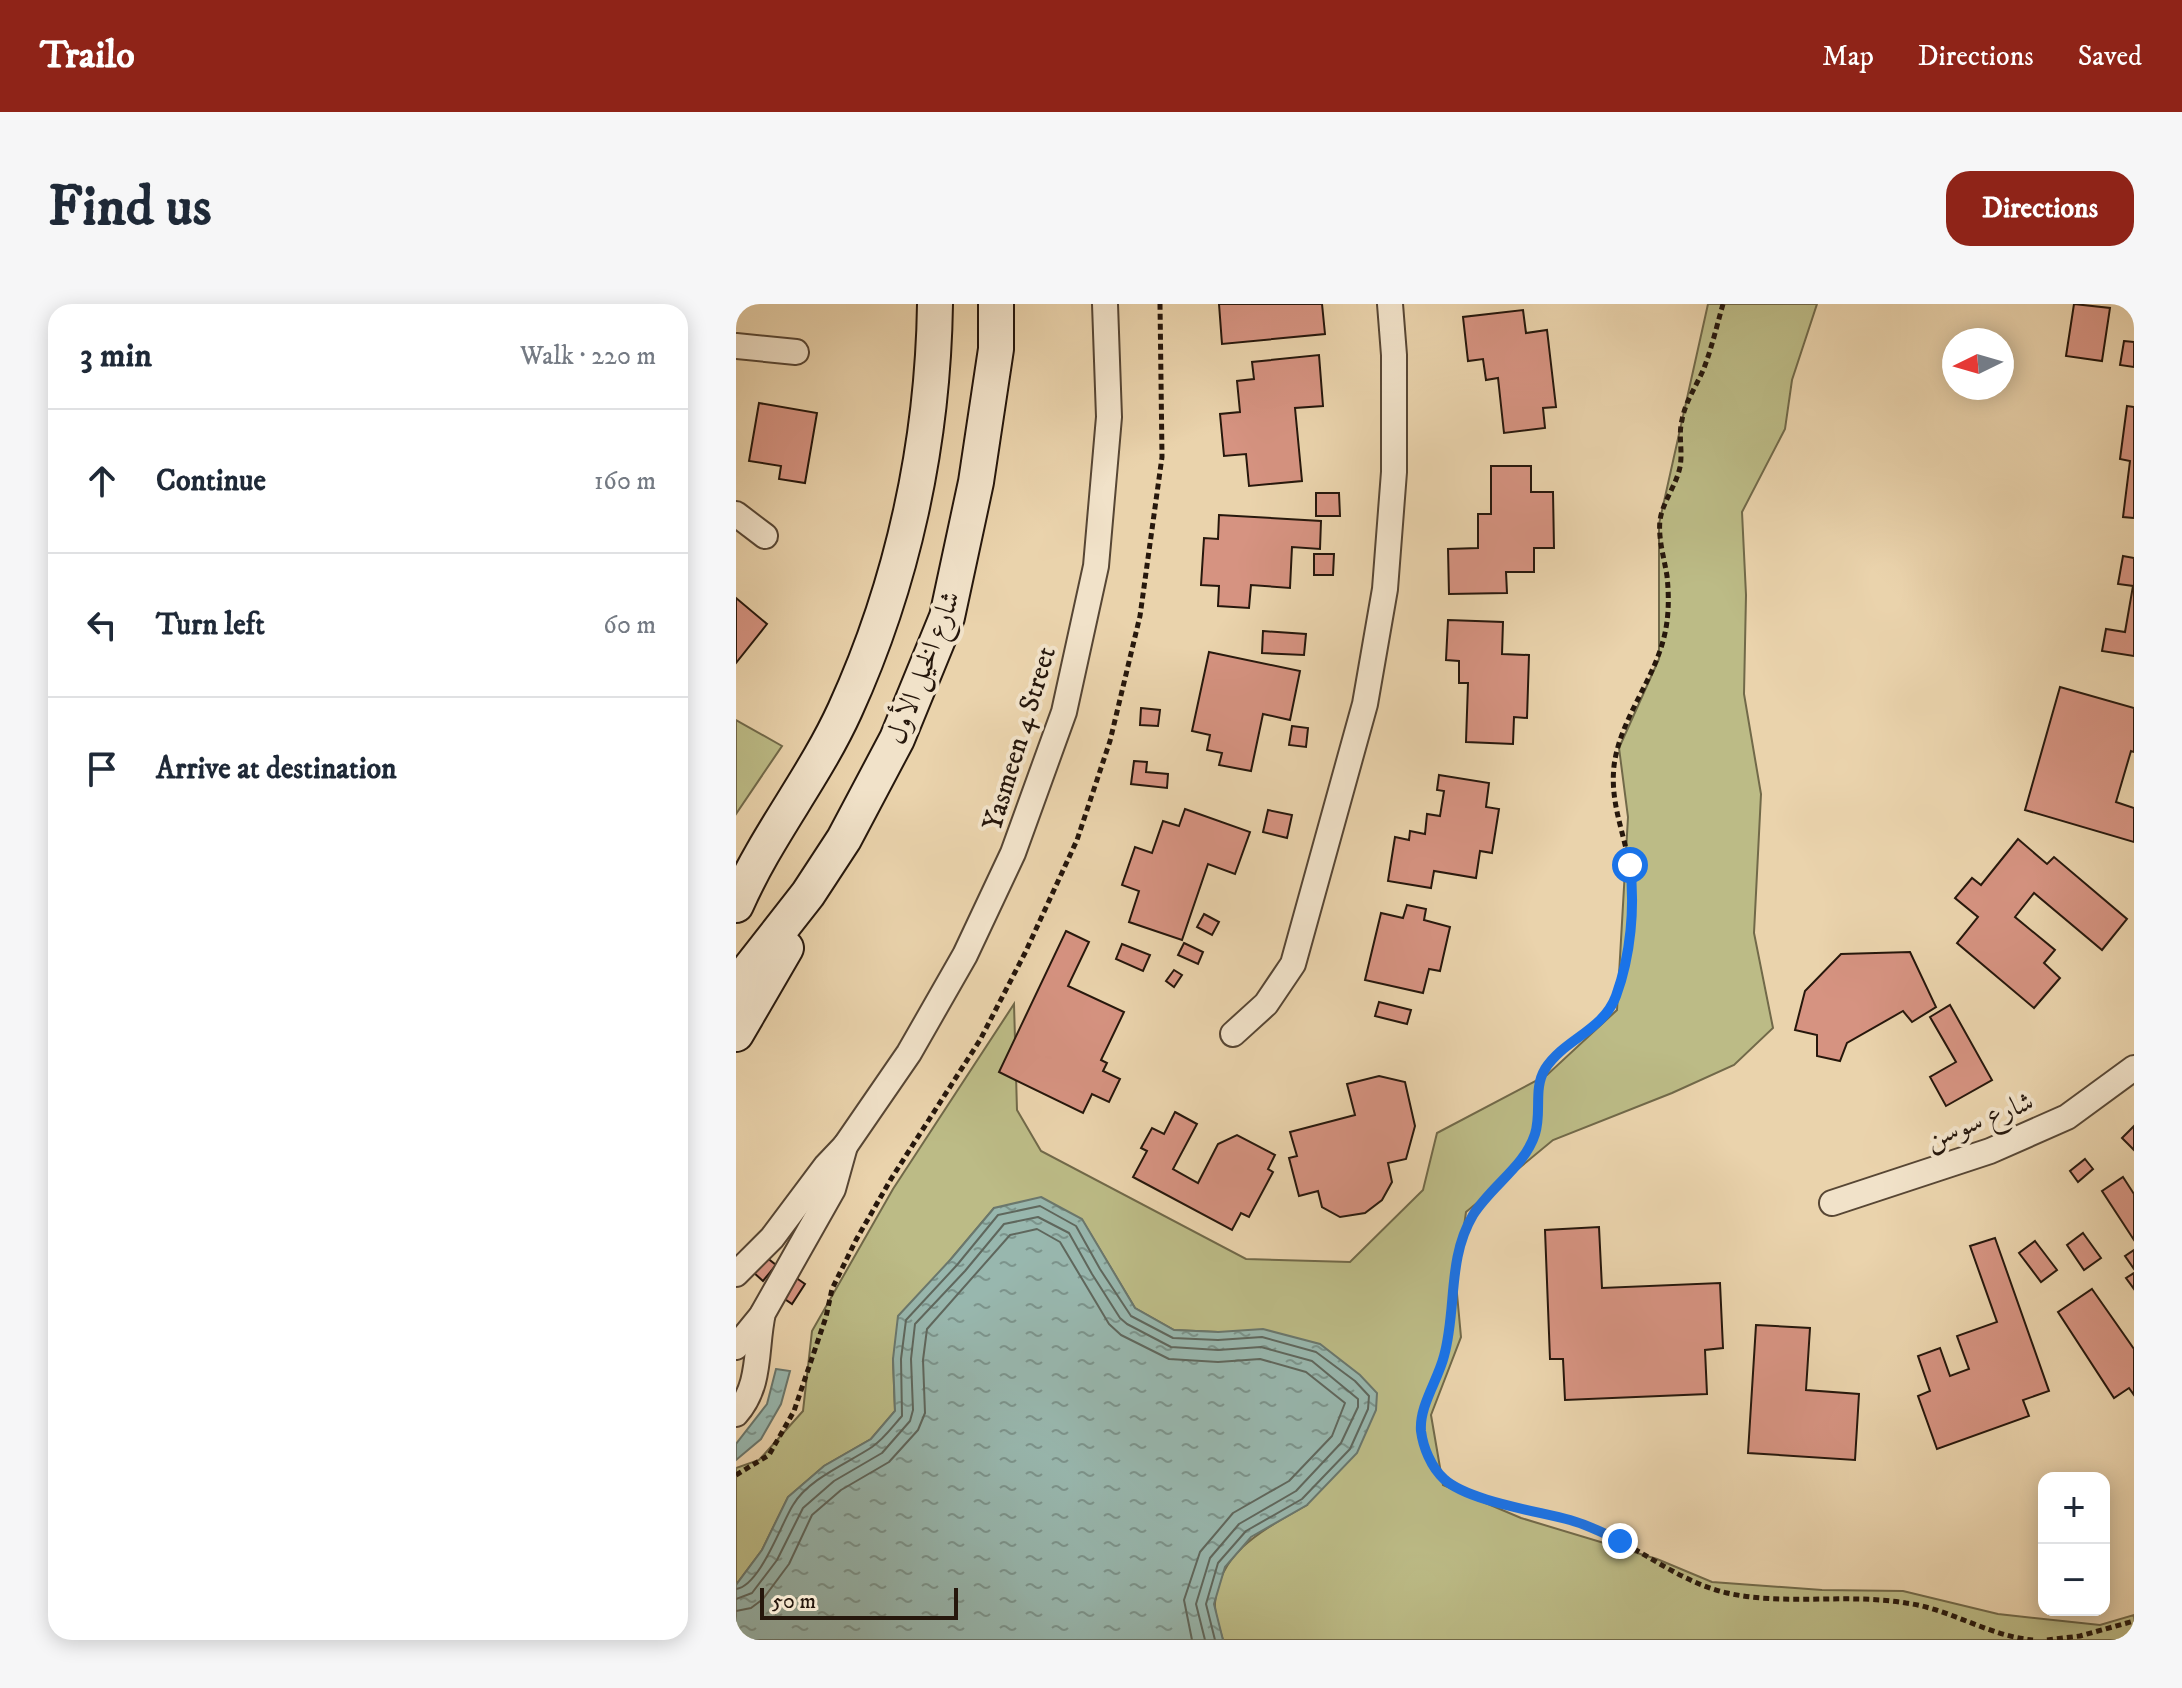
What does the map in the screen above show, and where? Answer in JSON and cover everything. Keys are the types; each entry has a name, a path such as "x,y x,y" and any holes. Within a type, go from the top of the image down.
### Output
{"main road":[{"name":"شارع الخيل الأول","path":"736,905 744,875 792,808 845,710 890,594 920,471 934,348 935,304"},
{"name":"شارع الخيل الأول","path":"736,986 808,894 844,839 897,739 947,617 976,482 996,349 996,304"},
{"path":"736,1034 785,949 808,894"}],"street":[{"name":"Yasmeen 4 Street","path":"845,1146 909,1053 965,955 1013,853 1064,712 1096,566 1109,417 1105,304"},
{"path":"1233,1034 1266,1004 1293,964 1365,704 1385,589 1394,472 1394,355 1390,304"},
{"path":"736,346 796,352"},
{"path":"736,514 765,536"},
{"name":"شارع سوسن","path":"1832,1203 1990,1151 2067,1117 2134,1068"},
{"path":"736,1274 772,1238 826,1166 845,1146"},
{"path":"736,1347 763,1313 833,1189 845,1146"},
{"path":"736,1414 744,1405 755,1380 763,1313"},
{"path":"736,1362 755,1380"}],"path":[{"path":"1723,304 1706,364 1683,414 1680,469 1662,510 1659,525 1667,581 1665,634 1649,678 1620,739 1615,764 1613,790 1616,815 1630,865 1633,890 1632,915 1620,980 1607,1013 1545,1069 1539,1083 1535,1133 1528,1150 1482,1204 1460,1244 1453,1273 1450,1330 1444,1356 1425,1405 1421,1429 1428,1456 1444,1479 1468,1493 1597,1529 1707,1587 1752,1597 1906,1603 1952,1615 1994,1633 2033,1640"},
{"path":"2047,1640 2080,1636 2134,1621"}],"shaded area":[{"path":"1708,304 1817,304 1792,380 1785,429 1742,512 1746,595 1744,694 1761,794 1754,933 1773,1028 1734,1065 1553,1140 1466,1212 1456,1283 1461,1337 1431,1415 1443,1485 1521,1518 1657,1559 1712,1582 1822,1590 1903,1591 1998,1614 2100,1625 2134,1615 2134,1640 1223,1640 1215,1603 1225,1569 1235,1555 1261,1532 1307,1505 1218,1332 1174,1330 1135,1308 1082,1220 994,1208 951,1259 893,1359 895,1411 871,1439 824,1466 788,1497 762,1550 736,1585 736,1468 759,1460 803,1411 812,1331 893,1189 1014,1004 1017,1110 1041,1151 1246,1259 1350,1262 1423,1190 1437,1133 1547,1075 1617,1010 1628,817 1619,748 1659,659 1659,524"},
{"path":"736,720 782,746 736,814"}],"water":[{"path":"1041,1197 1082,1219 1135,1308 1174,1330 1218,1332 1263,1329 1320,1344 1360,1375 1377,1393 1376,1410 1357,1453 1307,1505 1251,1537 1225,1567 1214,1604 1223,1640 736,1640 736,1585 762,1550 788,1497 824,1466 871,1439 895,1411 893,1359 898,1316 994,1208"},
{"path":"776,1369 790,1371 781,1404 761,1439 736,1460 736,1444 767,1404"}],"building":[{"path":"1219,304 1322,304 1325,334 1222,344"},
{"path":"2074,304 2110,308 2102,361 2066,356"},
{"path":"1523,310 1526,333 1547,330 1556,407 1543,408 1545,428 1504,433 1498,378 1486,380 1483,359 1468,361 1463,317"},
{"path":"2124,341 2134,342 2134,367 2120,365"},
{"path":"1319,355 1323,406 1295,408 1302,481 1249,486 1246,454 1224,456 1220,414 1240,412 1237,381 1254,379 1252,362"},
{"path":"759,403 817,413 805,483 779,479 781,466 749,461"},
{"path":"2127,406 2134,407 2134,518 2123,517 2130,461 2120,459"},
{"path":"1491,466 1531,466 1531,492 1553,492 1554,548 1534,548 1534,572 1506,572 1507,593 1449,594 1448,549 1478,548 1478,514 1491,514"},
{"path":"1316,493 1339,493 1340,516 1316,516"},
{"path":"1219,515 1321,521 1320,549 1292,547 1290,588 1251,585 1249,608 1218,606 1219,586 1201,585 1204,538 1218,539"},
{"path":"1314,554 1334,554 1333,575 1314,575"},
{"path":"2123,556 2134,558 2134,656 2102,651 2106,629 2125,632 2133,586 2118,584"},
{"path":"736,598 767,624 736,663"},
{"path":"1448,620 1503,622 1502,654 1529,655 1527,718 1514,717 1513,744 1466,742 1468,683 1459,683 1459,661 1446,660"},
{"path":"1263,631 1306,634 1304,655 1262,653"},
{"path":"1209,652 1300,671 1290,720 1263,714 1251,771 1219,765 1222,753 1207,750 1210,735 1192,731"},
{"path":"2060,687 2134,708 2134,752 2131,751 2116,802 2134,808 2134,842 2025,810"},
{"path":"1141,708 1160,710 1158,726 1140,725"},
{"path":"1292,726 1308,728 1306,747 1289,745"},
{"path":"1134,761 1147,762 1146,772 1168,774 1167,788 1131,784"},
{"path":"1439,775 1489,783 1486,807 1499,809 1492,853 1480,851 1476,878 1434,871 1431,888 1388,881 1395,837 1409,840 1410,831 1425,834 1427,814 1440,816 1444,791 1437,790"},
{"path":"1185,809 1250,832 1235,874 1208,864 1182,940 1129,922 1139,891 1122,885 1135,847 1152,853 1163,821 1179,826"},
{"path":"1268,810 1292,815 1287,838 1263,832"},
{"path":"2018,839 2047,864 2054,857 2127,919 2102,950 2034,893 2015,917 2055,950 2044,963 2060,978 2034,1008 1957,943 1978,917 1955,898 1972,878 1981,885"},
{"path":"1407,905 1426,909 1424,920 1450,927 1440,971 1429,969 1423,993 1365,980 1381,913 1403,918"},
{"path":"1204,914 1219,922 1212,935 1197,927"},
{"path":"1066,931 1089,942 1068,986 1124,1012 1101,1060 1107,1063 1103,1071 1120,1079 1109,1102 1092,1094 1083,1113 999,1072"},
{"path":"1184,943 1203,952 1198,964 1178,955"},
{"path":"1122,944 1150,955 1143,971 1116,959"},
{"path":"1910,952 1936,1007 1912,1022 1903,1011 1847,1043 1840,1061 1817,1056 1817,1035 1795,1030 1805,991 1841,954"},
{"path":"1174,970 1182,975 1174,987 1166,981"},
{"path":"1379,1002 1411,1010 1407,1024 1375,1016"},
{"path":"1950,1005 1992,1080 1946,1106 1930,1077 1956,1062 1930,1017"},
{"path":"1379,1076 1405,1082 1415,1126 1406,1159 1388,1163 1392,1182 1382,1200 1365,1213 1340,1217 1322,1207 1318,1191 1299,1196 1289,1158 1297,1156 1290,1132 1355,1115 1347,1084"},
{"path":"1175,1112 1197,1124 1173,1169 1198,1183 1218,1144 1237,1135 1275,1155 1268,1169 1273,1172 1249,1217 1241,1213 1232,1230 1133,1177 1147,1151 1141,1148 1152,1128 1164,1134"},
{"path":"2134,1126 2134,1150 2122,1138"},
{"path":"2085,1159 2093,1169 2078,1182 2070,1171"},
{"path":"2123,1177 2134,1194 2134,1240 2102,1191"},
{"path":"1599,1227 1602,1288 1720,1283 1723,1348 1705,1350 1707,1394 1565,1400 1563,1359 1550,1359 1545,1230"},
{"path":"2083,1233 2101,1258 2084,1270 2067,1245"},
{"path":"1995,1238 2049,1391 2023,1400 2029,1416 1937,1449 1918,1396 1930,1391 1918,1356 1940,1348 1950,1376 1969,1369 1957,1336 1997,1322 1970,1246"},
{"path":"2035,1241 2057,1270 2041,1282 2019,1253"},
{"path":"2134,1250 2134,1269 2125,1256"},
{"path":"766,1257 776,1265 763,1281 753,1272"},
{"path":"2134,1273 2134,1289 2126,1278"},
{"path":"792,1275 805,1284 792,1304 779,1295"},
{"path":"2092,1289 2134,1349 2134,1395 2129,1388 2114,1398 2058,1312"},
{"path":"1756,1325 1810,1328 1806,1390 1859,1394 1855,1460 1748,1453"}],"route":[{"path":"1620,1541 1574,1521 1468,1493 1444,1479 1428,1456 1421,1429 1425,1405 1436,1381 1450,1330 1453,1273 1460,1244 1473,1216 1490,1191 1528,1150 1535,1133 1539,1083 1545,1069 1555,1057 1595,1027 1615,997 1632,915 1630,865"}]}
